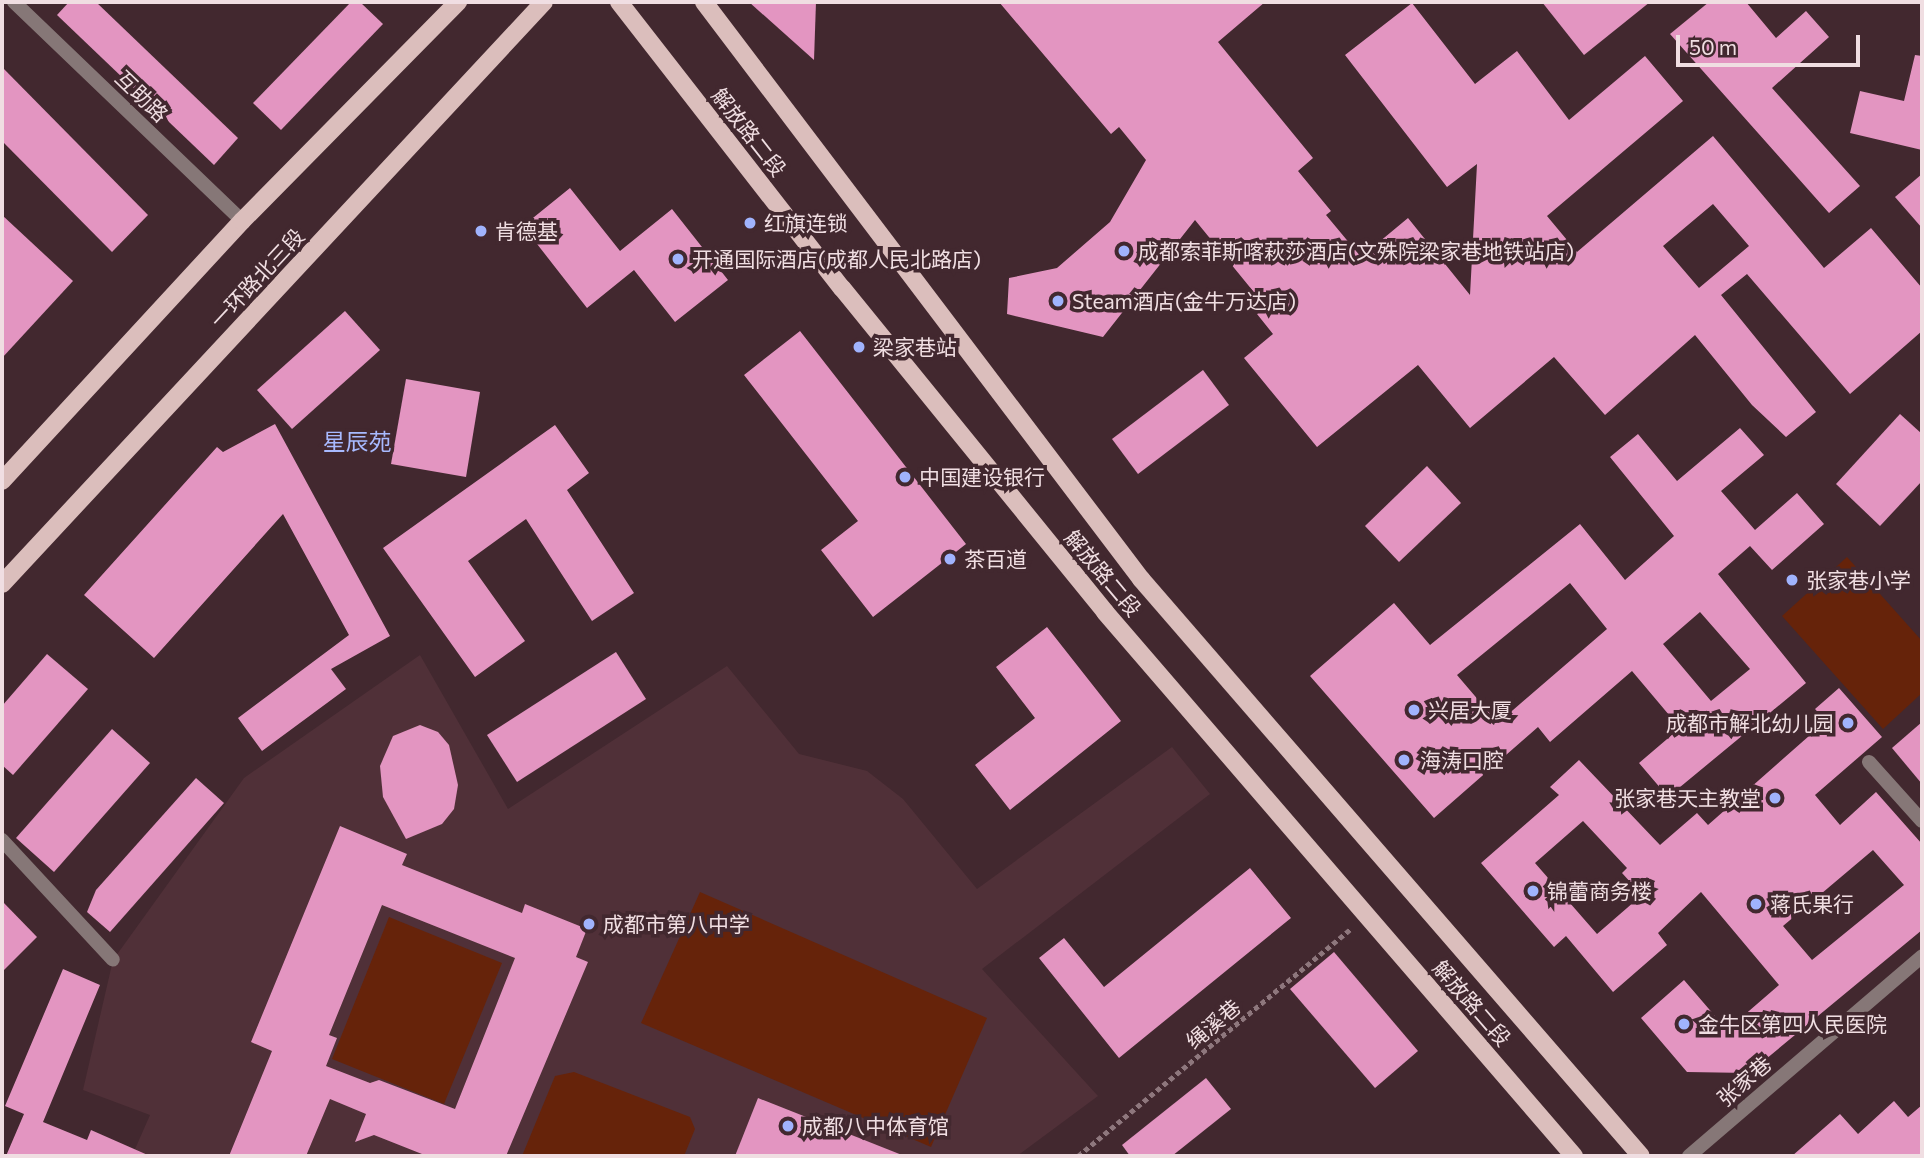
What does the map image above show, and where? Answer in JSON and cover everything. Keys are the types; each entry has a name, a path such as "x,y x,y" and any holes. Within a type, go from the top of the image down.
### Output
{"main road":[{"path":"2,481 242,221 458,2"},
{"name":"一环路北三段","path":"2,584 544,2"},
{"name":"解放路二段","path":"619,2 842,288 1105,612 1574,1156"},
{"name":"解放路二段","path":"704,2 1141,579 1641,1156"}],"street":[{"name":"互助路","path":"14,2 242,221"},
{"path":"1869,762 1922,821"},
{"path":"2,839 113,960"},
{"name":"张家巷","path":"1689,1156 1922,956"}],"path":[{"name":"绳溪巷","path":"1079,1156 1367,916"}],"shaded area":[{"path":"1847,557 1922,641 1922,693 1883,729 1782,616"},
{"name":"成都市第八中学","path":"420,655 508,809 727,666 799,754 867,771 903,799 977,889 1172,747 1210,794 982,969 1098,1096 1017,1156 132,1156 150,1115 83,1090 113,960 244,778"},
{"path":"700,892 987,1018 931,1147 641,1023"},
{"path":"389,917 502,963 444,1104 332,1059"},
{"path":"574,1072 690,1117 695,1129 684,1156 522,1156 555,1076"}],"building":[{"path":"69,2 96,2 238,138 214,165 57,15"},
{"path":"351,2 360,2 383,24 281,130 253,103"},
{"path":"749,2 816,2 814,60"},
{"path":"999,2 1265,2 1218,42 1313,158 1298,171 1331,211 1326,215 1361,257 1408,218 1470,295 1477,164 1447,187 1345,55 1412,3 1475,84 1517,51 1569,120 1645,56 1683,101 1547,216 1577,252 1713,136 1824,268 1871,228 1922,288 1922,331 1850,394 1747,274 1721,295 1816,412 1786,437 1752,405 1695,335 1605,415 1554,357 1470,428 1418,365 1317,447 1244,358 1273,334 1257,314 1266,307 1195,220 1103,337 1007,314 1009,278 1057,268 1110,222 1146,160 1119,127 1111,134","holes":["1713,204 1749,246 1699,288 1663,246"]},
{"path":"1542,2 1650,2 1584,55"},
{"path":"1709,2 1746,2 1776,38 1806,11 1829,37 1772,88 1860,186 1829,213 1670,34"},
{"path":"1915,55 1922,56 1922,150 1850,133 1860,91 1904,101"},
{"path":"2,67 148,215 112,252 2,141"},
{"path":"1922,174 1922,228 1895,197"},
{"path":"570,188 620,251 672,209 728,280 675,322 634,270 587,308 523,226"},
{"path":"2,215 73,281 2,358"},
{"path":"345,311 380,350 292,429 257,390"},
{"path":"800,331 966,544 873,617 821,550 858,521 744,375"},
{"path":"1203,370 1229,405 1138,474 1112,439"},
{"path":"406,379 480,392 466,477 391,464"},
{"path":"1900,414 1922,434 1922,481 1880,526 1836,484"},
{"path":"275,424 390,636 331,669 346,689 262,751 238,718 349,635 283,514 154,658 84,595 217,447 223,452"},
{"path":"555,425 589,473 567,490 634,593 592,621 526,519 468,561 525,641 475,677 383,548"},
{"path":"1740,428 1764,455 1721,491 1755,530 1797,493 1824,524 1772,570 1750,546 1718,574 1806,683 1668,797 1639,763 1680,728 1632,671 1550,742 1538,727 1434,818 1310,676 1394,603 1430,645 1580,524 1625,580 1674,536 1610,457 1638,434 1677,481","holes":["1570,583 1607,629 1498,723 1457,675","1700,612 1750,669 1711,701 1663,644"]},
{"path":"1427,466 1461,503 1399,562 1365,526"},
{"path":"1047,627 1121,721 1010,810 975,765 1035,718 996,667"},
{"path":"616,652 646,699 517,782 487,735"},
{"path":"47,654 88,689 13,775 2,765 2,706"},
{"path":"1839,688 1882,737 1815,795 1840,825 1876,792 1922,844 1922,930 1749,1073 1687,1072 1641,1018 1684,980 1727,1030 1779,985 1701,892 1658,933 1667,945 1613,992 1566,936 1554,947 1481,863 1559,795 1550,787 1579,760 1660,845 1697,813 1708,825 1826,721 1815,709","holes":["1583,821 1627,868 1622,873 1642,895 1597,934 1535,863","1873,850 1904,885 1812,960 1783,926"]},
{"path":"1922,722 1922,784 1892,748"},
{"path":"420,725 438,732 449,745 458,785 454,809 442,824 406,839 383,797 380,766 393,736"},
{"path":"112,729 150,763 54,872 16,838"},
{"path":"196,778 224,803 110,932 87,912 96,890"},
{"path":"340,826 407,854 402,865 522,913 525,904 587,929 576,957 588,962 506,1156 427,1156 374,1135 355,1142 366,1114 330,1099 306,1156 229,1156 272,1051 251,1042","holes":["382,905 515,958 455,1109 379,1080 370,1083 326,1066 337,1038 329,1035"]},
{"path":"1250,868 1291,918 1119,1058 1039,958 1064,938 1104,987"},
{"path":"2,901 37,937 2,972"},
{"path":"1334,952 1418,1051 1375,1088 1290,989"},
{"path":"63,969 100,985 43,1122 87,1140 91,1130 150,1156 6,1156 24,1114 5,1106"},
{"path":"1206,1078 1231,1109 1172,1156 1130,1156 1122,1145"},
{"name":"成都八中体育馆","path":"758,1098 902,1155 735,1156"},
{"path":"1894,1101 1908,1117 1922,1105 1922,1156 1792,1156 1840,1114 1858,1134"}],"place":[{"name":"红旗连锁","path":"750,223"},
{"name":"肯德基","path":"481,231"},
{"name":"成都索菲斯喀萩莎酒店(文殊院梁家巷地铁站店)","path":"1124,251"},
{"name":"开通国际酒店(成都人民北路店)","path":"678,259"},
{"name":"Steam酒店(金牛万达店)","path":"1058,301"},
{"name":"梁家巷站","path":"859,347"},
{"name":"中国建设银行","path":"905,477"},
{"name":"茶百道","path":"950,559"},
{"name":"张家巷小学","path":"1792,580"},
{"name":"兴居大厦","path":"1414,710"},
{"name":"成都市解北幼儿园","path":"1848,723"},
{"name":"海涛口腔","path":"1404,760"},
{"name":"张家巷天主教堂","path":"1775,798"},
{"name":"锦蕾商务楼","path":"1533,891"},
{"name":"蒋氏果行","path":"1756,904"},
{"name":"成都市第八中学","path":"589,924"},
{"name":"金牛区第四人民医院","path":"1684,1024"},
{"name":"成都八中体育馆","path":"788,1126"}],"district":[{"name":"星辰苑","path":"357,441"}]}
